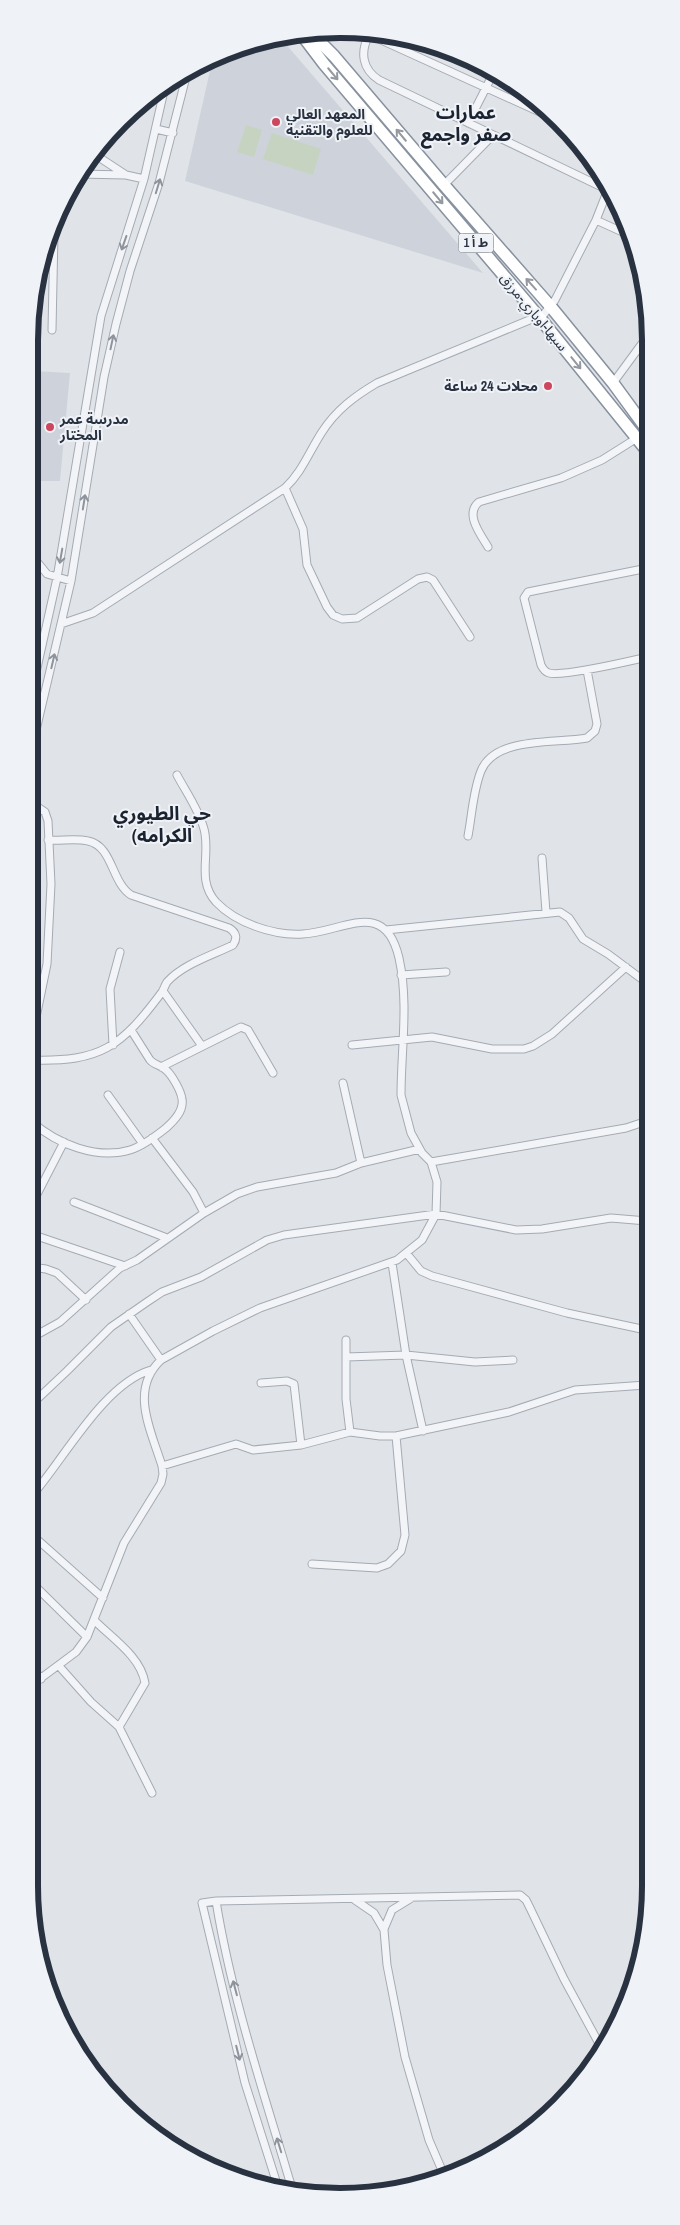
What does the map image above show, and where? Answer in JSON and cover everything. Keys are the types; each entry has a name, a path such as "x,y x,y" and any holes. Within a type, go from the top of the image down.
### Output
{"highway":[{"name":"سبها-اوباري-مرزق","path":"308,39 324,64 539,317 642,444"},
{"name":"سبها-اوباري-مرزق","path":"311,39 334,56 551,307 613,383 642,423"}],"street":[{"path":"367,39 364,45 363,57 366,68 374,77 493,136 599,184"},
{"path":"381,40 487,86 534,109"},
{"path":"468,123 491,78"},
{"path":"38,722 71,581 104,377 116,324 173,133 185,80"},
{"path":"38,664 57,578 95,346 109,287 144,179 163,94"},
{"path":"156,129 173,133"},
{"path":"444,185 493,136"},
{"path":"99,157 126,175"},
{"path":"87,174 126,175 144,179"},
{"path":"61,624 92,613 285,488 304,466 322,432 335,414 362,392 377,383 539,317 551,307 596,220 605,195"},
{"path":"596,220 622,231"},
{"path":"52,330 54,244"},
{"path":"613,383 642,342"},
{"path":"488,547 472,514 479,502 560,478 602,460 637,438"},
{"path":"285,488 303,529 307,565 327,607 333,615 342,620 357,618 418,579 427,577 433,580 470,637"},
{"path":"38,563 47,574 71,581"},
{"path":"642,569 532,591 526,594 524,602 542,668 547,672 554,674 587,670 642,658"},
{"path":"468,836 482,770 495,754 513,746 584,739 593,734 597,724 587,670"},
{"path":"38,682 48,681"},
{"path":"177,775 204,828 206,846 205,884 214,900 226,910 258,926 290,934 314,933 358,922 373,924 386,930 546,912 565,914 583,939 642,979"},
{"path":"38,807 45,812 48,820 51,884 47,964 38,1008"},
{"path":"38,1060 84,1058 113,1046 131,1030 163,991 167,983 182,971 233,945 236,937 235,933 229,928 131,895 120,886 106,856 96,844 82,840 48,840"},
{"path":"542,858 546,912"},
{"path":"38,1682 76,1652 87,1637 95,1621 124,1543 161,1483 162,1466 143,1399 146,1379 151,1370 161,1360 260,1308 392,1263 407,1254 428,1232 436,1214 437,1182 432,1162 420,1149 411,1133 403,1108 401,1095 404,1008 401,975 397,950 386,930"},
{"path":"113,1046 110,989 120,952"},
{"path":"352,1045 441,1038 492,1049 515,1050 533,1046 552,1034 626,967"},
{"path":"401,975 446,972"},
{"path":"163,991 202,1046"},
{"path":"161,1067 236,1028 245,1028 273,1073"},
{"path":"38,1126 64,1142 83,1150 101,1152 131,1150 152,1138 171,1123 182,1108 180,1092 168,1072 151,1062 131,1030"},
{"path":"343,1083 361,1163"},
{"path":"108,1095 143,1144"},
{"path":"432,1162 626,1128 642,1123"},
{"path":"152,1138 193,1192 204,1213"},
{"path":"38,1192 64,1142"},
{"path":"38,1334 60,1322 86,1300 111,1274 204,1213 237,1194 256,1187 325,1175 361,1163 420,1149"},
{"path":"74,1202 167,1238"},
{"path":"38,1398 111,1327 162,1292 201,1277 260,1244 284,1235 436,1214 516,1230 611,1218 642,1221"},
{"path":"38,1236 125,1266"},
{"path":"407,1254 421,1271 432,1276 567,1313 642,1329"},
{"path":"392,1263 406,1355 423,1431"},
{"path":"38,1268 57,1273 86,1300"},
{"path":"129,1314 161,1360"},
{"path":"346,1340 346,1399 350,1432"},
{"path":"346,1357 406,1355 475,1362 513,1360"},
{"path":"38,1488 115,1391 142,1372 151,1370"},
{"path":"260,1383 287,1381 294,1384 301,1445"},
{"path":"162,1466 236,1444 253,1450 301,1445 350,1432 396,1436 509,1412 575,1390 642,1385"},
{"path":"312,1564 377,1568 388,1564 401,1551 405,1534 396,1436"},
{"path":"38,1540 103,1598"},
{"path":"38,1589 87,1637"},
{"path":"95,1621 137,1662 143,1672 145,1683 118,1727"},
{"path":"59,1666 91,1702 118,1727 152,1793"},
{"path":"38,1674 42,1679"},
{"path":"276,2181 245,2083 202,1903 520,1896 526,1900 564,1979 598,2042"},
{"path":"384,1930 392,1910 414,1897"},
{"path":"355,1900 374,1913 384,1930 388,1966 404,2057 429,2140 442,2169"},
{"path":"216,1902 231,1972 290,2183"}],"shaded area":[{"name":"المعهد العالي للعلوم والتقنية","path":"284,42 483,273 185,181 211,67 243,54"},
{"name":"مدرسة عمر المختار","path":"38,371 70,373 60,481 38,481"}],"green space":[{"path":"246,125 262,130 254,157 237,152"},
{"path":"272,133 321,149 313,175 263,159"}],"place":[{"name":"المعهد العالي للعلوم والتقنية","path":"276,122"},
{"name":"محلات 24 ساعة","path":"548,386"},
{"name":"مدرسة عمر المختار","path":"50,427"}],"district":[{"name":"عمارات صفر واجمع","path":"466,123"},
{"name":"حي الطيوري (الكرامه","path":"162,824"}]}
